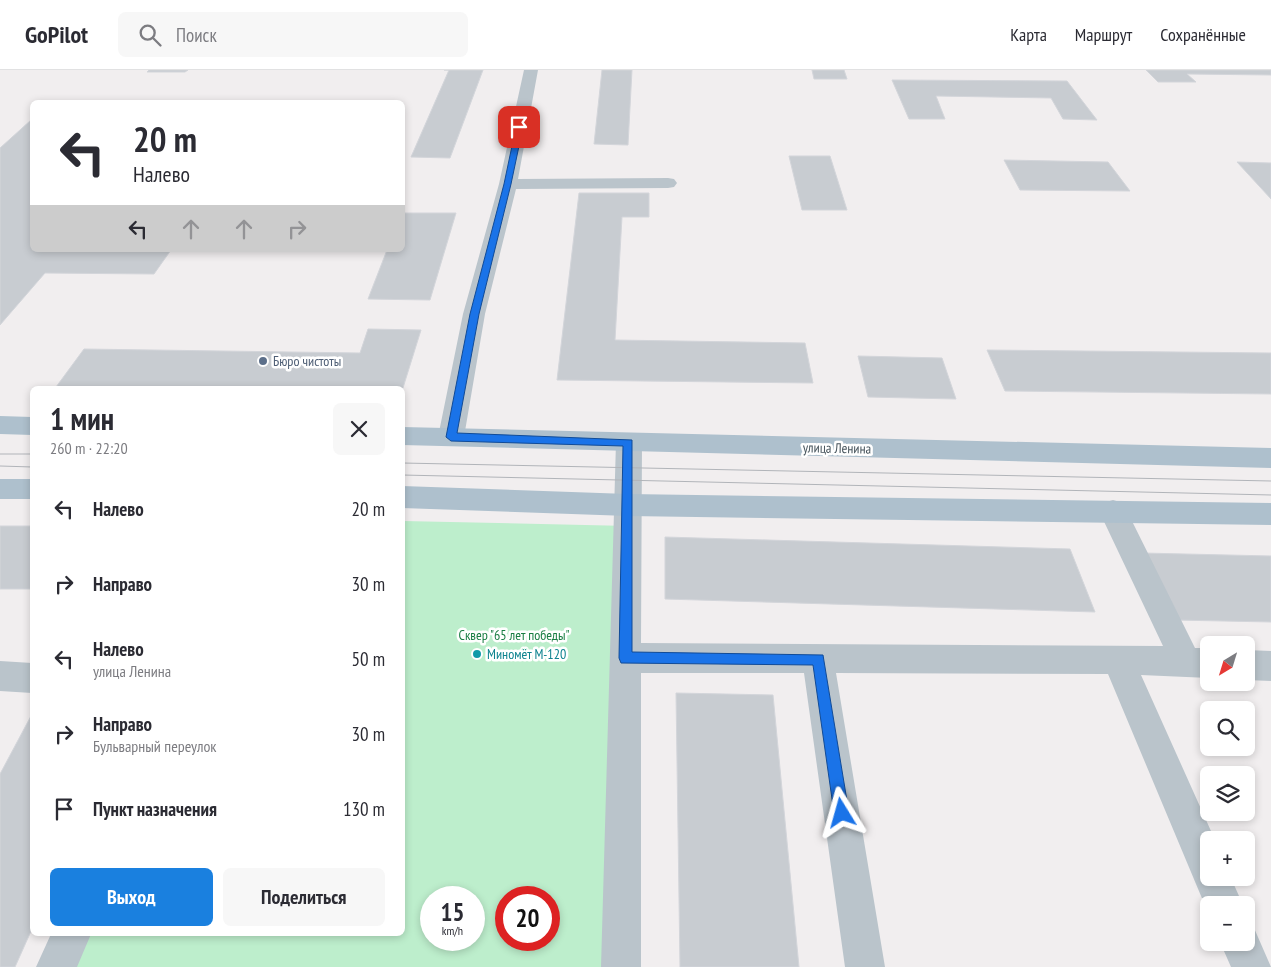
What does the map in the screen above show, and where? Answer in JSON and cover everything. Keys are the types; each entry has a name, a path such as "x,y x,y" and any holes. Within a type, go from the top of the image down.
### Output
{"main road":[{"path":"0,425 30,426"},
{"name":"улица Ленина","path":"405,436 1271,458"},
{"path":"0,489 30,489"},
{"path":"405,497 628,505 1271,514"}],"street":[{"path":"451,437 474,314 508,184 530,70"},
{"path":"508,184 668,183"},
{"path":"622,967 629,442"},
{"path":"1113,511 1197,663"},
{"path":"626,658 1118,659 1197,663"},
{"path":"818,659 865,967"},
{"path":"1118,659 1200,849"},
{"path":"1255,665 1271,666"},
{"path":"0,676 30,678"},
{"path":"56,967 71,936"},
{"path":"1244,951 1251,967"}],"green space":[{"name":"Сквер \"65 лет победы\"","path":"405,521 629,526 617,967 69,967 82,936 405,936"}],"building":[{"path":"149,70 188,70 185,72 147,72"},
{"path":"449,70 483,70 450,158 411,157"},
{"path":"602,70 632,70 628,145 594,144"},
{"path":"812,70 844,70 847,79 814,79"},
{"path":"1146,70 1271,70 1271,75 1187,74 1196,82 1158,82"},
{"path":"892,80 1067,81 1097,120 1063,119 1051,98 936,96 945,119 909,119"},
{"path":"30,121 30,252 170,252 154,274 45,273 0,325 0,148"},
{"path":"789,156 830,156 847,210 802,210"},
{"path":"1004,160 1108,162 1130,191 1020,190"},
{"path":"1237,162 1271,163 1271,199"},
{"path":"579,193 649,193 649,217 622,217 615,340 805,343 813,383 557,380"},
{"path":"405,213 456,213 430,300 368,299 386,252 405,252"},
{"path":"368,329 421,330 404,386 57,386 84,349 360,353"},
{"path":"987,350 1271,353 1271,394 1005,391"},
{"path":"858,356 942,358 956,399 868,397"},
{"path":"0,526 30,526 30,589 0,589"},
{"path":"665,537 1070,549 1095,612 665,599"},
{"path":"1143,553 1271,556 1271,622 1175,620"},
{"path":"676,693 773,695 799,967 680,967"},
{"path":"30,718 30,933 15,967 0,967 0,774"}],"tram line":[{"path":"0,454 30,454"},
{"path":"405,463 1271,481"},
{"path":"0,466 30,467"},
{"path":"405,475 1271,495"}],"place":[{"name":"Бюро чистоты","path":"263,361"},
{"name":"Миномёт М-120","path":"477,654"}],"route":[{"path":"519,127 508,184 474,314 451,437 629,442 626,658 818,659 842,813"}]}
